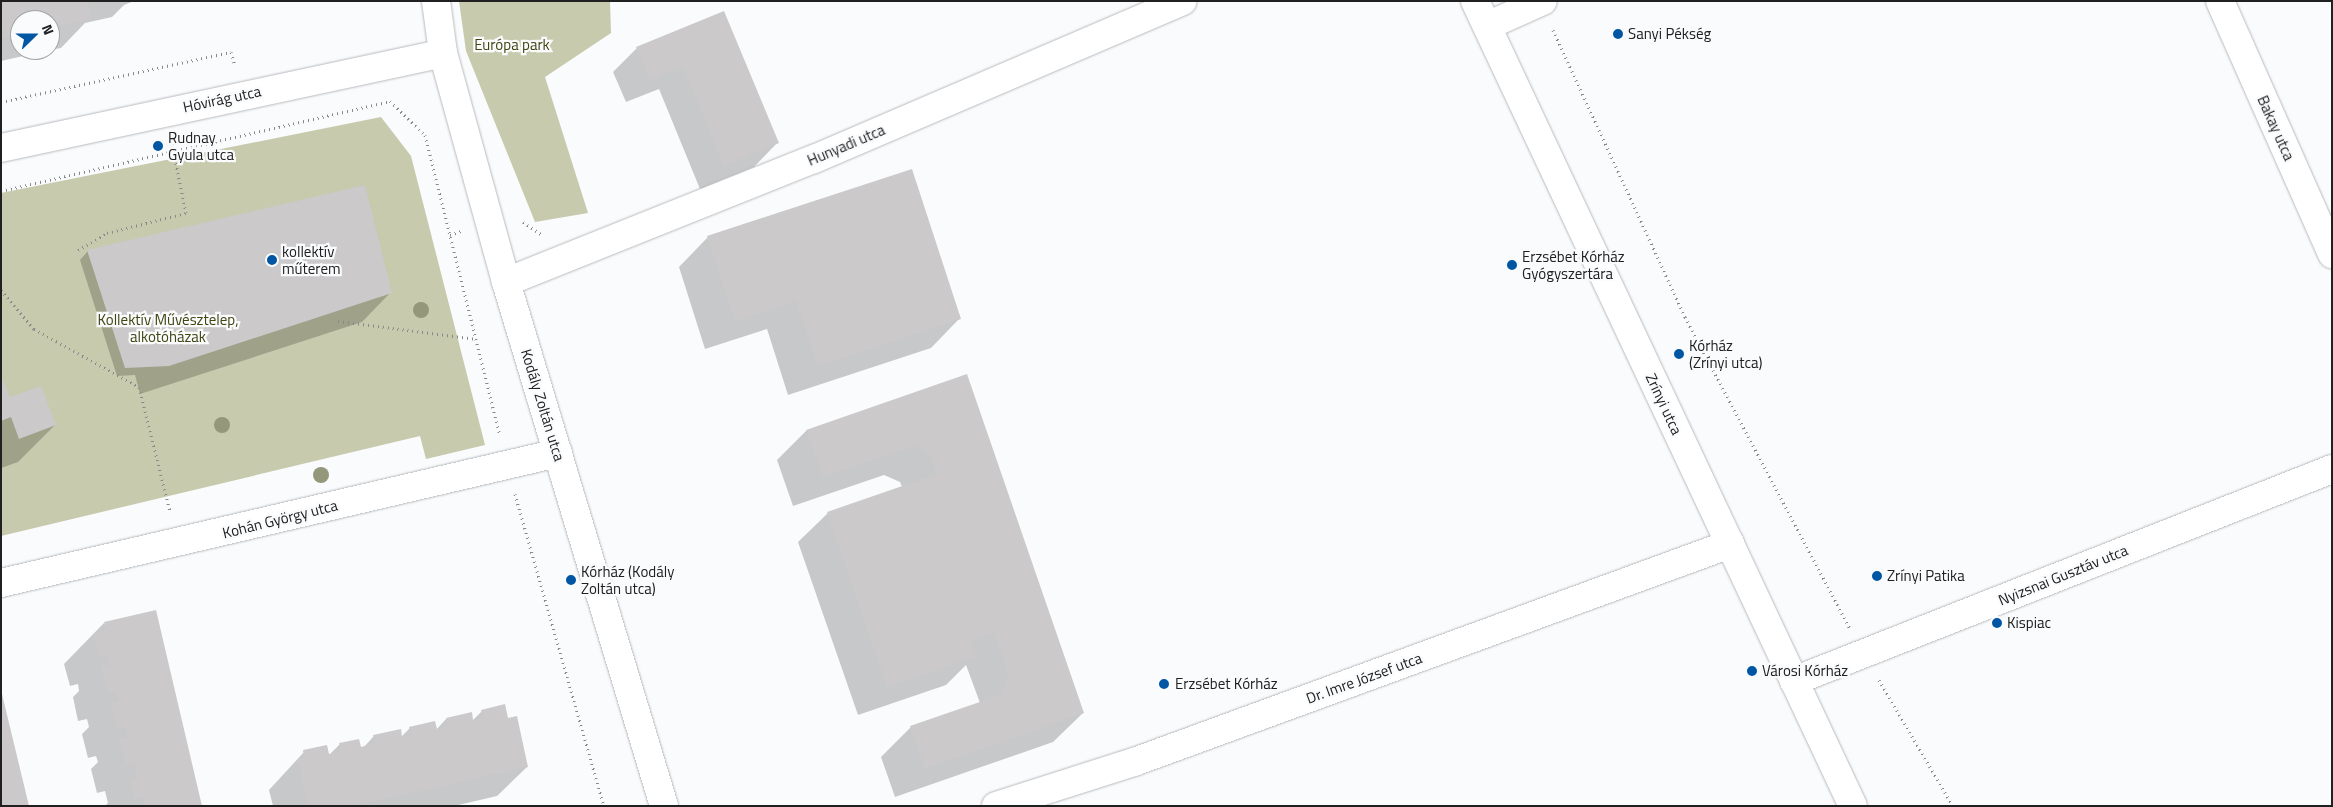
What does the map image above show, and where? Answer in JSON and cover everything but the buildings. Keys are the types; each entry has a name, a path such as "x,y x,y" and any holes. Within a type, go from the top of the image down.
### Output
{"street":[{"name":"Kodály Zoltán utca","path":"436,1 443,53 506,282 664,806"},
{"name":"Hunyadi utca","path":"506,282 814,159 1183,1"},
{"name":"Zrínyi utca","path":"1475,1 1853,806"},
{"name":"Bakay utca","path":"2220,1 2332,254"},
{"path":"1487,26 1542,2"},
{"name":"Hóvirág utca","path":"1,148 243,94 443,53"},
{"name":"Kohán György utca","path":"1,583 178,544 558,453"},
{"name":"Nyizsnai Gusztáv utca","path":"1794,682 2332,469"},
{"name":"Dr. Imre József utca","path":"996,806 1134,762 1730,544"}],"path":[{"path":"1542,2 1685,317 1864,654 1953,806"},
{"path":"1,102 231,52 243,94"},
{"path":"1,191 390,101 425,135 507,464 604,806"},
{"path":"78,250 107,233 186,213 174,151 163,112"},
{"path":"1,290 34,329 140,388 178,544"},
{"path":"338,321 477,339"}],"green space":[{"name":"Európa park","path":"459,1 610,1 611,33 545,77 588,213 535,222 466,51"},
{"name":"Kollektív Művésztelep, alkotóházak","path":"381,117 411,156 485,445 426,459 420,436 1,536 1,193"}],"place":[{"name":"Sanyi Pékség","path":"1618,34"},
{"name":"Rudnay Gyula utca","path":"158,146"},
{"name":"kollektív műterem","path":"272,260"},
{"name":"Erzsébet Kórház Gyógyszertára","path":"1512,265"},
{"name":"Kórház (Zrínyi utca)","path":"1679,354"},
{"name":"Zrínyi Patika","path":"1877,576"},
{"name":"Kórház (Kodály Zoltán utca)","path":"571,580"},
{"name":"Kispiac","path":"1997,623"},
{"name":"Városi Kórház","path":"1752,671"},
{"name":"Erzsébet Kórház","path":"1164,684"}]}
